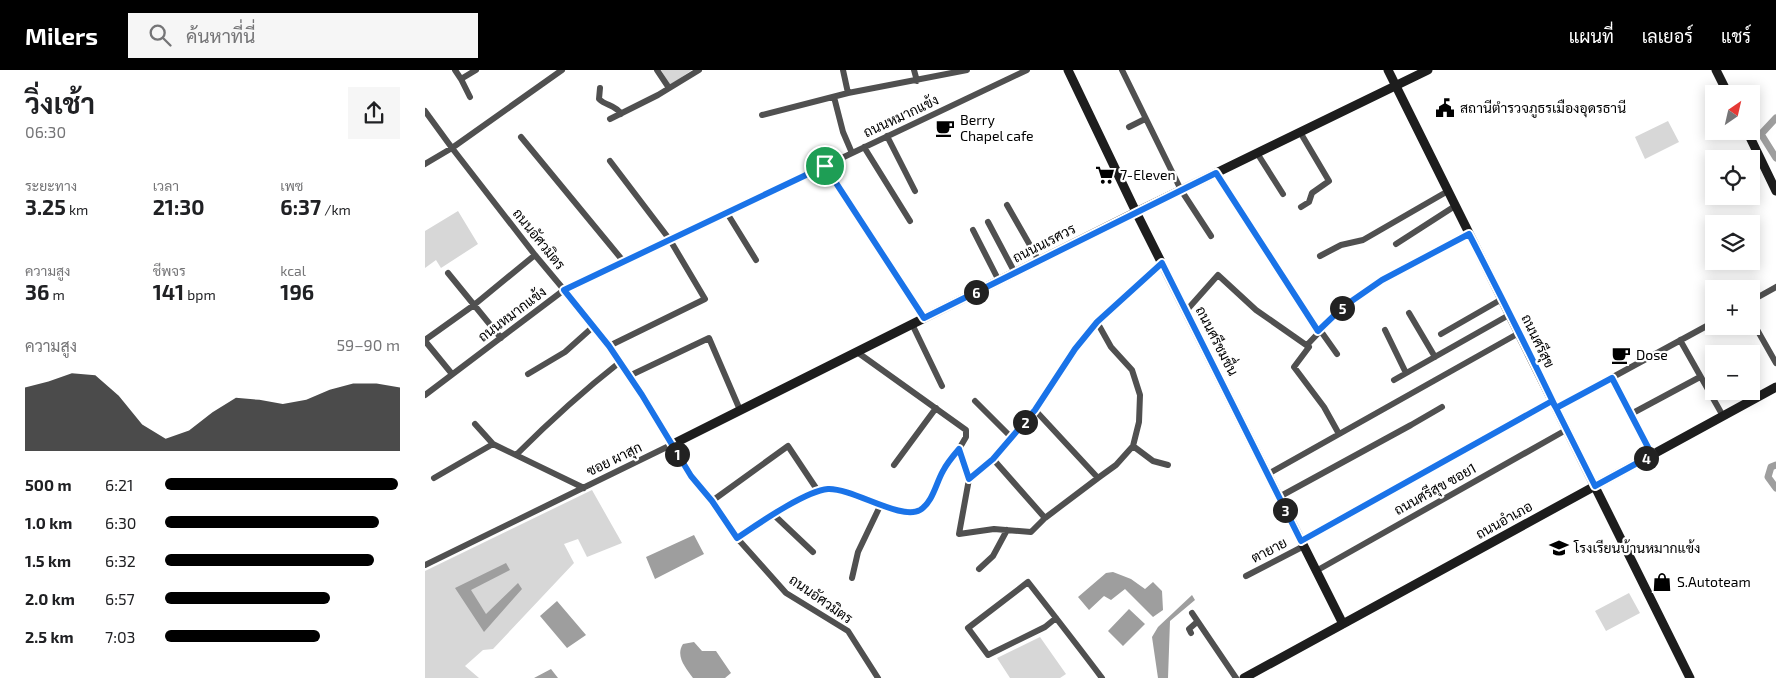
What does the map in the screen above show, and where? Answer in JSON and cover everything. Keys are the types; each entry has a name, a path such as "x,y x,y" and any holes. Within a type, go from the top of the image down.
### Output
{"street":[{"path":"455,70 470,97"},
{"path":"461,79 476,70"},
{"path":"425,164 452,148 562,70"},
{"path":"657,70 669,88"},
{"path":"610,119 699,70"},
{"path":"843,70 849,93"},
{"path":"915,70 917,81"},
{"path":"762,115 849,93 967,70"},
{"name":"ถนนหมากแข้ง","path":"425,395 564,290 1027,70"},
{"name":"ถนนศรีชมชื่น","path":"1068,70 1136,212 1343,624"},
{"path":"1122,70 1181,190 1211,236"},
{"name":"ถนนศรีสุข","path":"1388,70 1690,678"},
{"name":"ถนนนเรศวร","path":"673,444 1136,212 1428,70"},
{"path":"1717,70 1724,85"},
{"path":"600,88 599,99 617,109 621,114"},
{"path":"834,97 843,132 852,153"},
{"name":"ถนนอัศวมิตร","path":"425,111 535,255 609,346 673,444 691,476 712,501 737,538 786,593 848,631 878,678"},
{"path":"1129,127 1145,119"},
{"path":"1300,132 1329,181 1312,193 1309,202 1301,208"},
{"path":"887,136 915,190"},
{"path":"521,137 624,262"},
{"path":"1752,140 1775,186"},
{"path":"865,147 910,221"},
{"path":"1257,153 1283,194"},
{"path":"609,346 705,299 670,240 610,161"},
{"path":"825,166 924,318"},
{"path":"1216,173 1319,330 1337,354"},
{"path":"1320,256 1341,245 1363,240 1448,191"},
{"path":"1007,205 1039,261"},
{"path":"1395,244 1455,206"},
{"path":"727,213 756,260"},
{"path":"988,222 1015,272"},
{"path":"973,230 999,281"},
{"path":"1339,434 1324,408 1294,367 1309,347 1307,345 1319,330 1343,307 1382,280 1469,234"},
{"path":"452,374 425,340 475,305 535,255"},
{"path":"969,479 993,459 1035,410 1075,349 1097,322 1162,263"},
{"path":"448,273 501,338"},
{"path":"1186,311 1218,275 1256,310 1307,345"},
{"path":"1760,296 1776,287"},
{"path":"1441,334 1501,299"},
{"path":"1409,313 1435,357"},
{"path":"1393,380 1509,315"},
{"path":"959,449 969,479 959,534 994,529 1031,532 1045,518 1117,464 1133,446 1139,422 1140,395 1132,370 1111,347 1097,322"},
{"path":"912,324 942,386"},
{"path":"528,374 565,352 594,326"},
{"name":"ตายาย","path":"1246,576 1554,405 1612,378 1705,327"},
{"path":"1385,330 1406,373"},
{"path":"1268,474 1519,334"},
{"path":"1760,335 1776,363"},
{"path":"629,376 709,338 740,410"},
{"path":"1680,340 1723,416"},
{"path":"737,538 813,492 818,491 829,489 853,494 906,513 919,510 929,501 943,470 966,437 966,430 857,352"},
{"path":"516,456 586,388 620,362"},
{"path":"1631,414 1700,377"},
{"path":"1612,378 1652,455"},
{"name":"ถนนอำเภอ","path":"1244,678 1776,387"},
{"path":"975,401 1012,438"},
{"path":"1279,497 1442,407"},
{"path":"894,465 936,408"},
{"path":"1035,410 1098,478"},
{"path":"475,424 493,444 584,488"},
{"name":"ถนนศรีสุข ซอย1","path":"1316,571 1566,430"},
{"path":"434,478 493,444"},
{"name":"ซอย ผาสุก","path":"425,565 673,444"},
{"path":"712,501 788,446 818,491"},
{"path":"1133,446 1153,461 1168,464"},
{"path":"993,459 1045,518"},
{"path":"852,578 858,552 881,504"},
{"path":"774,515 813,552"},
{"path":"979,569 993,556 1007,530"},
{"path":"1056,618 1045,627 988,655 968,628 1028,582 1056,618 1102,678"},
{"path":"1191,613 1236,678"},
{"path":"1191,633 1190,627 1197,622"}],"shaded area":[{"path":"661,70 692,70 670,85"},
{"path":"1668,121 1679,142 1645,159 1635,137"},
{"path":"458,211 478,244 441,268 436,260 425,268 425,231"},
{"path":"592,490 622,543 587,557 578,539 564,544 574,563 493,649 483,650 465,666 479,678 425,678 425,571"},
{"path":"694,535 704,554 655,579 646,557"},
{"path":"506,563 510,570 471,590 486,614 518,583 522,589 484,632 455,588"},
{"path":"1113,572 1131,579 1145,589 1153,582 1162,591 1163,610 1153,617 1125,589 1111,600 1104,596 1089,610 1078,597 1106,573"},
{"path":"1629,593 1640,613 1606,631 1595,611"},
{"path":"1192,595 1195,600 1170,621 1168,678 1158,678 1152,637 1158,627"},
{"path":"557,601 586,635 567,648 540,616"},
{"path":"1129,609 1145,624 1123,646 1108,631"},
{"path":"1040,637 1066,674 1060,678 1010,678 997,658"},
{"path":"694,642 702,651 716,651 731,673 725,678 693,678 682,662 680,653 683,644"},
{"path":"551,669 558,678 534,678"}],"waterway":[{"path":"1776,118 1761,134 1776,158"},
{"path":"1776,465 1771,467 1768,477 1776,488"}],"place":[{"name":"สถานีตำรวจภูธรเมืองอุดรธานี","path":"1445,108"},
{"name":"Berry Chapel cafe","path":"945,128"},
{"name":"7-Eleven","path":"1105,175"},
{"name":"Dose","path":"1621,355"},
{"name":"โรงเรียนบ้านหมากแข้ง","path":"1559,548"},
{"name":"S.Autoteam","path":"1662,582"}],"route":[{"path":"825,166 564,290 609,346 673,444 691,476 712,501 737,538 813,492 829,489 853,494 906,513 919,510 929,501 943,470 959,449 969,479 993,459 1035,410 1075,349 1097,322 1162,263 1301,541 1552,401 1556,408 1612,378 1652,455 1595,486 1552,401 1545,385 1501,299 1484,262 1469,234 1382,280 1343,307 1318,331 1216,173 924,318 825,166"}]}
